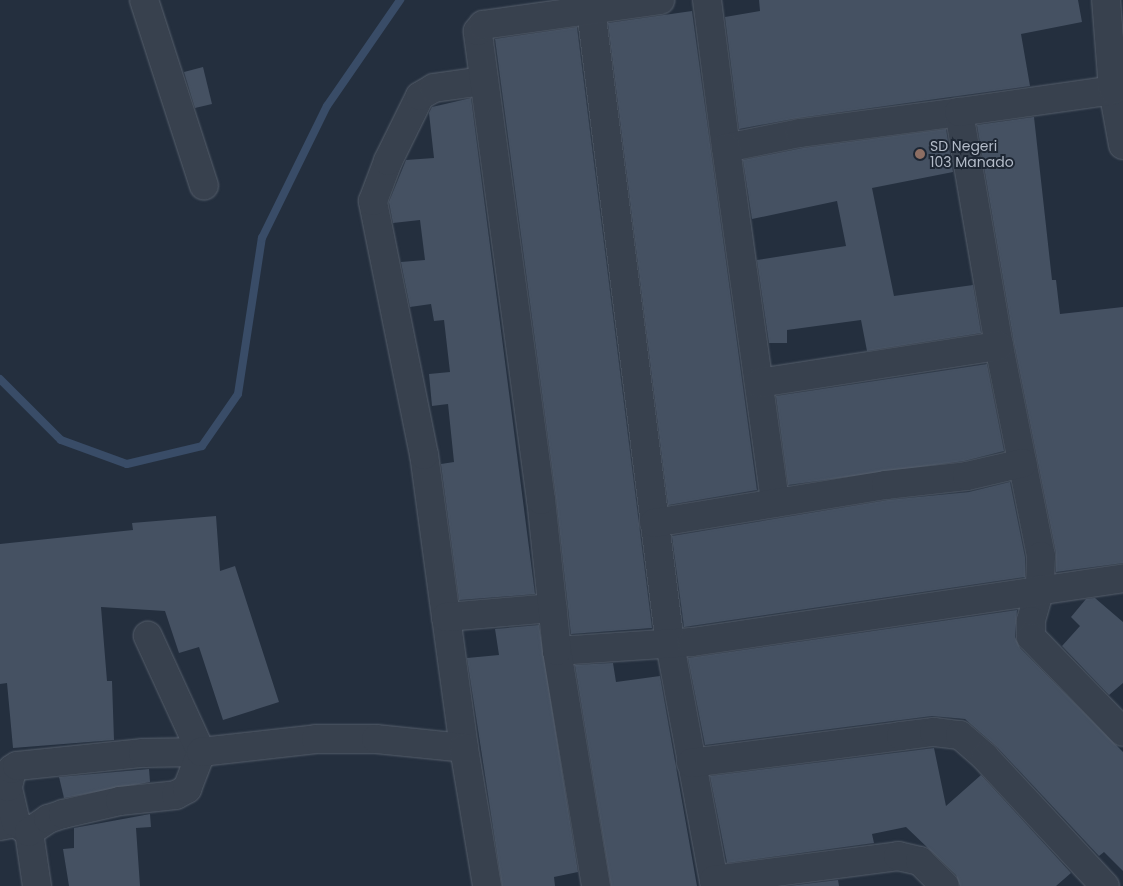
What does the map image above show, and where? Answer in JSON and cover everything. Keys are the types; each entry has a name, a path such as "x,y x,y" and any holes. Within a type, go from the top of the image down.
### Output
{"street":[{"path":"144,0 204,186"},
{"path":"596,886 557,651 541,500 483,81 480,27 533,9 591,10 660,0"},
{"path":"706,0 776,503"},
{"path":"1106,0 1114,90 1123,145"},
{"path":"591,10 670,644 714,883 898,856 920,861 945,886"},
{"path":"483,81 434,88 420,96 388,161 373,201 424,455 464,748 487,886"},
{"path":"726,148 800,133 1114,90"},
{"path":"960,112 999,346 1040,556 1040,589 1030,627 1033,640 1123,732"},
{"path":"760,383 999,346"},
{"path":"654,523 776,503 966,476 1023,463"},
{"path":"557,651 670,644 1123,578"},
{"path":"446,617 552,608"},
{"path":"15,827 120,801 176,795 187,789 201,752 148,636"},
{"path":"691,763 934,732 960,735 974,745 1105,886"},
{"path":"37,886 15,827 8,787 9,776 17,766 143,753 201,752 316,739 376,739 464,748"}],"building":[{"path":"759,0 1078,0 1082,22 1021,34 1030,86 798,118 739,129 725,17 760,11"},
{"path":"692,11 757,490 668,505 608,23"},
{"path":"577,27 652,628 571,634 556,498 495,39"},
{"path":"203,67 212,104 195,108 184,72"},
{"path":"471,98 535,594 459,600 441,464 454,462 448,404 432,406 429,374 450,372 444,320 434,321 431,304 410,307 401,262 425,260 420,220 393,223 389,202 406,160 434,158 429,113 432,107"},
{"path":"1034,117 1052,280 1056,280 1060,314 1123,307 1123,563 1056,572 1056,553 1014,343 977,125"},
{"path":"946,129 953,172 872,188 894,296 973,285 981,333 867,351 861,320 787,330 787,343 769,343 757,260 846,246 837,201 752,219 743,160 803,148"},
{"path":"987,364 1004,451 964,461 788,485 776,396"},
{"path":"1010,482 1025,557 1025,577 684,627 672,536 888,500 969,492"},
{"path":"216,516 220,571 235,566 279,702 223,720 199,647 179,653 165,611 101,607 107,681 112,681 114,740 13,748 7,683 0,684 0,544 133,530 132,523"},
{"path":"1095,598 1123,622 1123,683 1109,695 1062,646 1080,626 1071,617 1086,599"},
{"path":"1017,610 1015,637 1020,648 1123,752 1123,871 1104,852 1099,856 996,746 965,719 932,716 705,745 688,658"},
{"path":"539,625 578,872 554,877 555,886 502,886 467,658 499,655 495,629"},
{"path":"613,663 616,682 660,676 697,886 611,886 575,665"},
{"path":"934,748 946,806 981,775 1071,873 1056,886 960,886 956,875 906,827 872,834 874,843 727,863 710,776"},
{"path":"149,769 150,782 64,798 59,777"},
{"path":"150,814 151,827 136,828 140,886 69,886 63,849 74,848 74,828"},
{"path":"838,880 839,886 789,886"}],"waterway":[{"path":"0,379 61,440 127,464 202,446 238,394 262,238 327,106 400,0"}],"place":[{"name":"SD Negeri 103 Manado","path":"920,154"}]}
